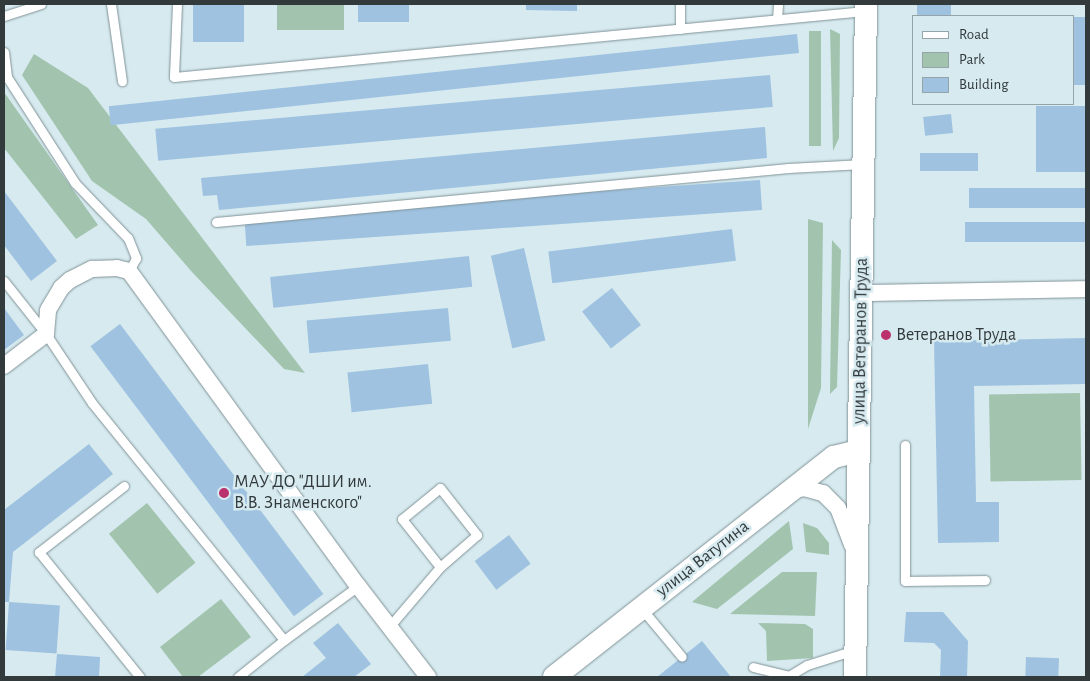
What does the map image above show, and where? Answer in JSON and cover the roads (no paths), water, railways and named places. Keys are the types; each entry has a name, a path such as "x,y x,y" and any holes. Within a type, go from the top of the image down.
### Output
{"main road":[{"name":"улица Ветеранов Труда","path":"855,677 866,7"},
{"name":"улица Ватутина","path":"554,677 788,491 834,457 858,451"}],"street":[{"path":"4,366 46,334 48,310 61,288 70,280 92,269 104,267 129,271 358,586 428,677"},
{"path":"862,293 1086,289"},
{"path":"788,491 804,488 823,492 838,508 848,528 857,561"}],"lane":[{"path":"4,16 41,4"},
{"path":"111,4 122,81"},
{"path":"177,4 174,77 680,29 866,7"},
{"path":"680,4 680,29"},
{"path":"777,19 778,4"},
{"path":"4,52 7,77 75,183 128,238 136,258 129,271"},
{"path":"216,222 778,169 863,164"},
{"path":"4,281 46,334 92,403 284,640"},
{"path":"905,445 905,582 986,580"},
{"path":"124,486 39,552 140,677"},
{"path":"389,627 440,567 476,535 440,488 402,519 440,567"},
{"path":"238,677 284,640 358,586"},
{"path":"641,608 682,657"},
{"path":"753,667 788,676 807,665 855,650"}],"place":[{"name":"Ветеранов Труда","path":"886,335"},
{"name":"МАУ ДО \"ДШИ им. В.В. Знаменского\"","path":"224,493"}]}
